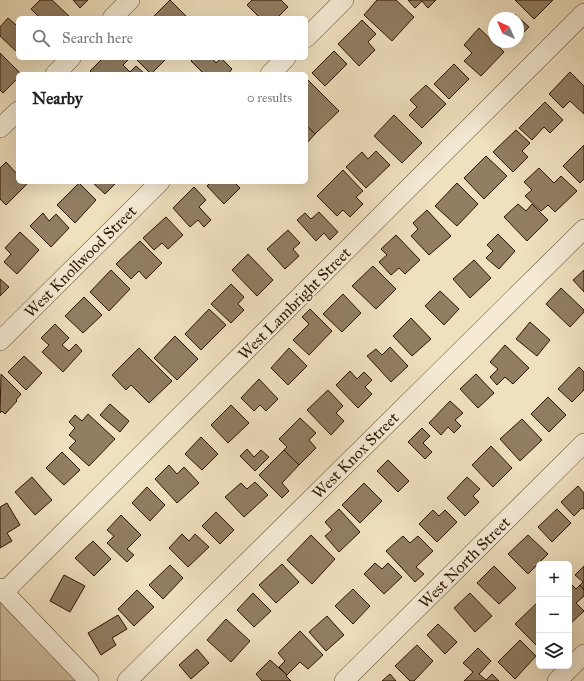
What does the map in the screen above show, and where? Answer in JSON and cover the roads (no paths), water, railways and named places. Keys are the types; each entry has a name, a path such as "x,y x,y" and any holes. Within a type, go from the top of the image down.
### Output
{"street":[{"path":"114,16 130,0"},
{"path":"308,36 344,0"},
{"name":"West Lambright Street","path":"2,590 584,13"},
{"path":"57,72 69,60"},
{"path":"272,72 284,60"},
{"path":"0,128 16,113"},
{"name":"West Knollwood Street","path":"0,341 158,184"},
{"name":"West Knox Street","path":"127,681 584,229"},
{"name":"West North Street","path":"344,681 584,443"},
{"path":"2,590 89,681"},
{"path":"557,681 584,654"}]}
